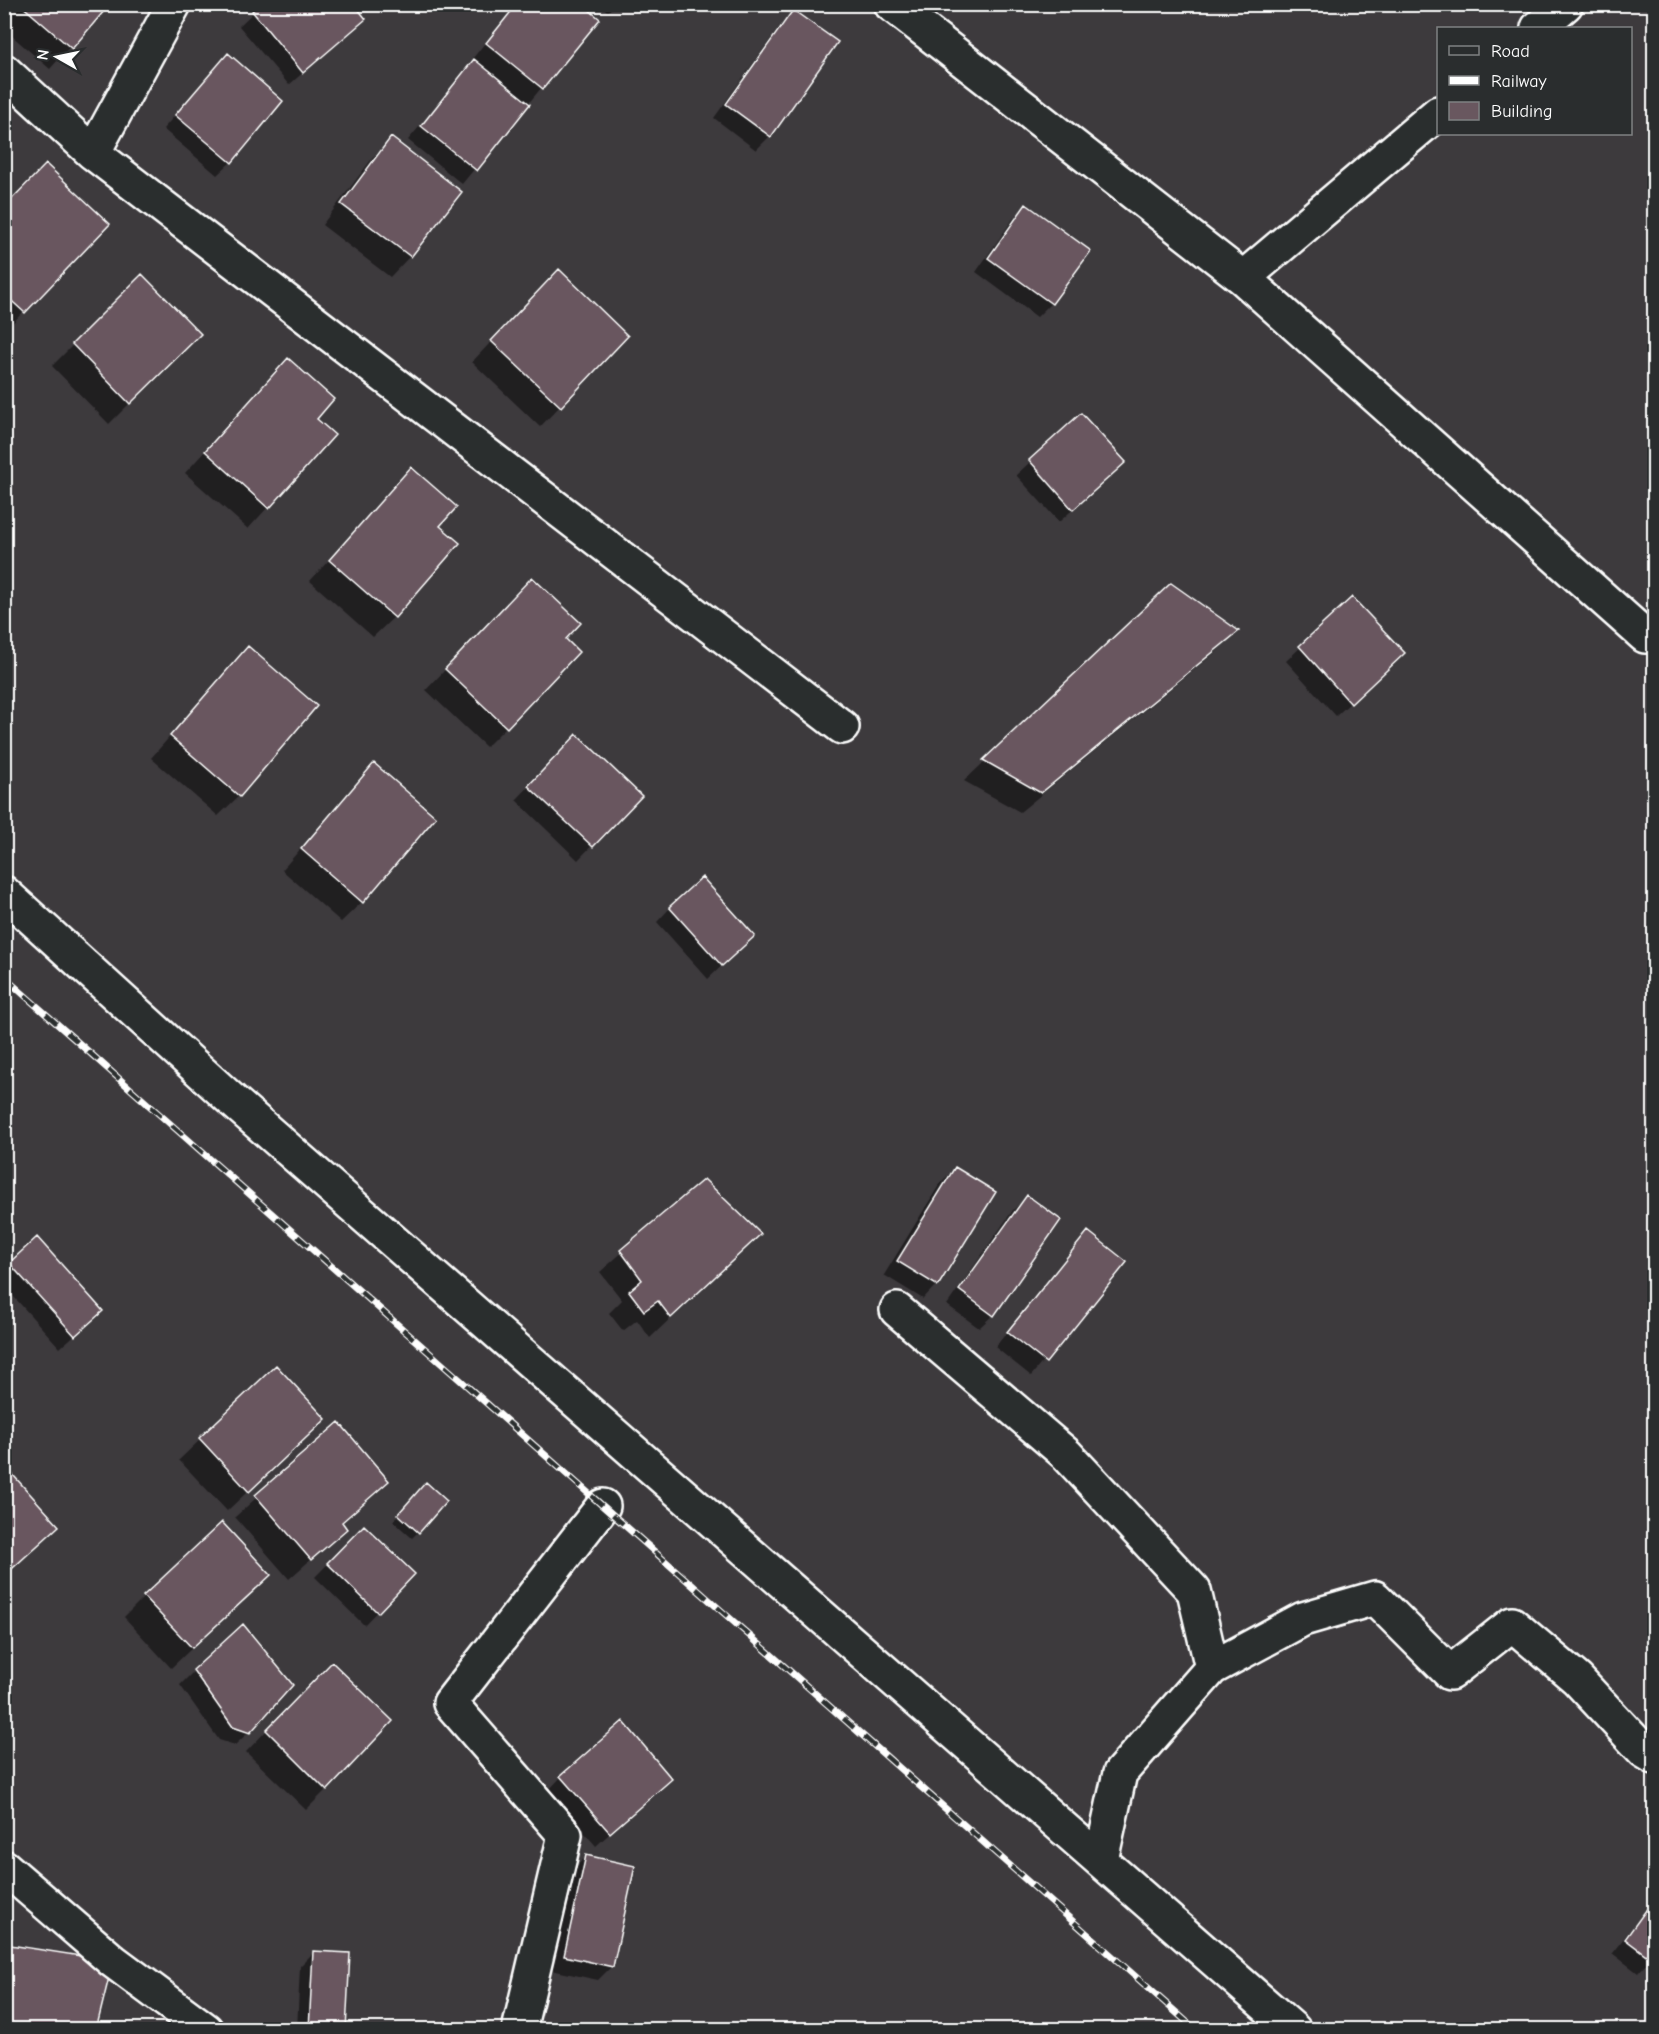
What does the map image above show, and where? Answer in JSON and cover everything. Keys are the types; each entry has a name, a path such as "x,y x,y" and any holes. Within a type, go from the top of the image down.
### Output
{"street":[{"path":"93,153 174,4"},
{"path":"891,4 1243,278 1645,636"},
{"path":"1539,27 1566,4"},
{"path":"4,71 93,153 842,728"},
{"path":"1243,278 1437,114"},
{"path":"4,893 233,1101 1294,2030"},
{"path":"897,1310 1066,1454 1194,1591 1212,1668"},
{"path":"519,2030 565,1835 450,1704 603,1506"},
{"path":"1101,1860 1120,1773 1212,1668 1303,1619 1375,1598 1450,1673 1512,1624 1577,1679 1644,1751 1654,1757"},
{"path":"4,1867 113,1961 206,2030"}],"building":[{"path":"20,4 110,4 72,49"},
{"path":"260,4 354,4 366,19 303,73 252,11"},
{"path":"517,4 582,4 600,19 543,89 486,43"},
{"path":"793,10 838,42 771,137 726,104"},
{"path":"228,53 283,101 232,163 175,115"},
{"path":"474,59 530,104 477,171 421,126"},
{"path":"391,137 462,192 411,257 341,204"},
{"path":"46,164 110,224 25,313 4,294 4,207"},
{"path":"1026,204 1091,251 1052,304 988,258"},
{"path":"559,269 628,336 561,407 491,341"},
{"path":"142,274 201,334 130,404 72,344"},
{"path":"288,358 334,399 317,419 335,435 269,509 205,451"},
{"path":"1081,413 1126,462 1073,510 1029,460"},
{"path":"411,467 457,507 440,526 460,543 395,618 329,560"},
{"path":"532,577 581,623 566,639 579,652 507,728 445,669"},
{"path":"1171,583 1239,631 1041,793 983,760"},
{"path":"1352,597 1405,653 1351,704 1299,646"},
{"path":"248,646 317,706 240,797 170,736"},
{"path":"577,734 642,796 593,847 528,786"},
{"path":"374,763 436,817 363,903 301,849"},
{"path":"702,877 755,936 722,966 669,907"},
{"path":"955,1167 996,1192 938,1286 897,1261"},
{"path":"704,1179 761,1234 671,1318 658,1301 644,1311 629,1291 642,1280 620,1250"},
{"path":"1027,1195 1061,1220 994,1316 959,1290"},
{"path":"1088,1231 1127,1262 1046,1363 1007,1332"},
{"path":"37,1237 103,1311 75,1336 9,1263"},
{"path":"276,1365 326,1419 249,1492 199,1438"},
{"path":"339,1422 389,1481 342,1522 347,1529 311,1560 255,1495"},
{"path":"4,1465 59,1526 4,1576"},
{"path":"426,1482 447,1501 419,1533 398,1514"},
{"path":"222,1522 271,1575 192,1648 143,1596"},
{"path":"364,1525 415,1574 378,1613 327,1563"},
{"path":"243,1624 293,1685 250,1733 233,1727 193,1670"},
{"path":"332,1662 393,1721 327,1791 266,1730"},
{"path":"623,1721 672,1779 610,1833 560,1776"},
{"path":"586,1855 635,1866 613,1967 564,1956"},
{"path":"1654,1899 1654,1958 1653,1960 1625,1939"},
{"path":"4,1944 113,1961 96,2030 4,2030"},
{"path":"313,1951 350,1953 346,2030 309,2030"}],"railway":[{"path":"4,977 1196,2030"}]}
